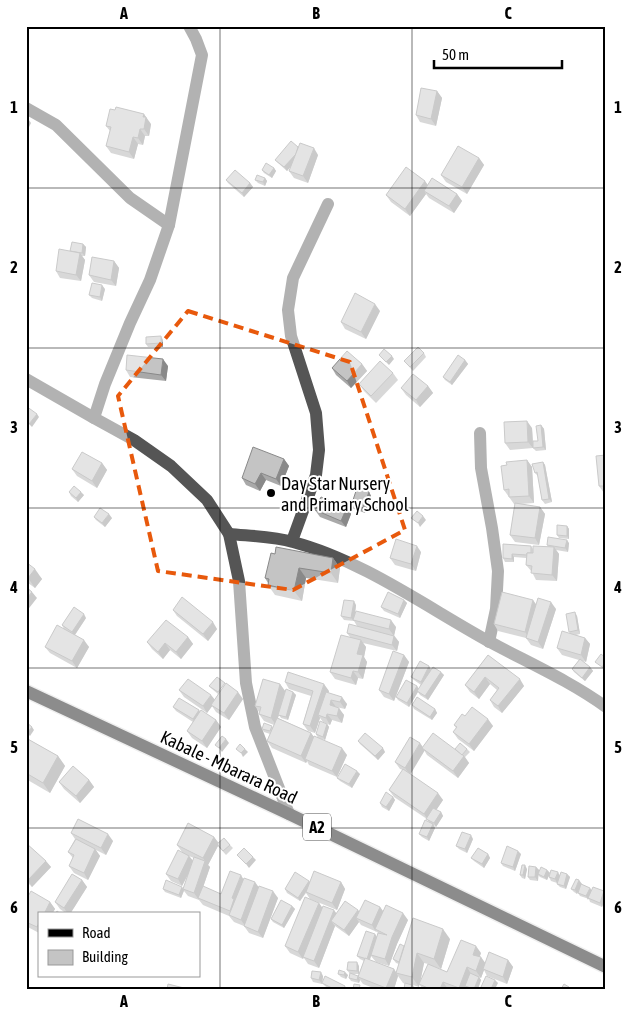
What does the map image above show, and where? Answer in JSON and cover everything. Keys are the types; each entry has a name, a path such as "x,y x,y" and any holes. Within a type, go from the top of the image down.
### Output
{"main road":[{"name":"Kabale - Mbarara Road","path":"26,691 288,814 606,967"}],"street":[{"path":"94,418 105,384 150,280 169,225 202,55 189,26"},
{"path":"26,108 56,126 130,198 169,225"},
{"path":"292,541 316,475 319,450 316,413 291,336 288,310 293,278 328,204"},
{"path":"26,379 134,440 171,466 206,500 229,534 239,581 246,683 255,727 288,814"},
{"path":"480,433 481,468 498,571 496,609 489,642"},
{"path":"229,534 292,541 325,552 367,572 489,642 559,678 606,708"}],"highlighted area":[{"path":"188,311 350,362 405,530 293,590 158,571 118,396"}],"building":[{"path":"421,88 437,91 431,119 416,115"},
{"path":"116,107 144,114 143,117 146,117 144,129 140,129 138,138 133,137 129,152 106,146 111,127 106,126 110,109 115,110"},
{"path":"291,141 298,147 296,154 284,167 275,160"},
{"path":"300,143 314,148 303,176 289,171"},
{"path":"458,146 479,158 462,187 441,175"},
{"path":"266,163 274,168 269,175 262,170"},
{"path":"406,167 425,181 405,209 386,195"},
{"path":"235,170 250,183 242,193 226,180"},
{"path":"257,175 265,178 263,182 255,180"},
{"path":"432,178 457,194 449,206 424,191"},
{"path":"72,242 83,244 82,253 70,251"},
{"path":"59,249 80,253 76,275 56,271"},
{"path":"92,257 114,261 111,280 89,275"},
{"path":"92,283 102,285 100,297 89,295"},
{"path":"355,293 375,304 361,332 341,322"},
{"path":"161,336 161,343 146,344 146,337"},
{"path":"418,347 424,353 410,367 404,361"},
{"path":"384,349 392,356 386,362 379,355"},
{"path":"347,351 362,364 347,381 332,368"},
{"path":"127,355 163,359 161,375 126,370"},
{"path":"458,355 465,360 450,382 443,377"},
{"path":"380,361 393,373 371,396 359,384"},
{"path":"413,374 428,386 416,400 401,388"},
{"path":"26,406 37,414 29,424 26,421"},
{"path":"527,421 528,442 505,443 504,422"},
{"path":"541,425 543,447 533,448 533,441 538,441 536,426"},
{"path":"253,447 284,459 276,479 261,473 255,484 242,478"},
{"path":"82,452 102,463 92,481 72,469"},
{"path":"606,455 606,486 599,486 596,456"},
{"path":"527,460 529,496 509,497 509,489 504,490 501,466 507,465 506,462"},
{"path":"543,462 549,499 542,500 537,472 535,473 532,464"},
{"path":"74,486 81,492 76,498 69,492"},
{"path":"357,488 369,492 362,510 351,506"},
{"path":"321,497 347,507 341,521 315,510"},
{"path":"515,503 540,507 535,538 510,535"},
{"path":"100,508 109,514 102,523 94,517"},
{"path":"417,511 423,516 418,523 411,518"},
{"path":"557,525 567,526 567,536 557,535"},
{"path":"548,537 567,540 565,548 547,545"},
{"path":"396,539 417,546 411,564 390,558"},
{"path":"503,544 531,546 531,553 527,553 527,555 512,554 512,559 503,558"},
{"path":"533,546 554,547 552,575 531,573 532,566 526,565 527,553 533,553"},
{"path":"276,547 333,558 331,573 299,568 294,591 268,585 269,579 265,578 271,553 275,554"},
{"path":"26,562 35,569 28,578 26,577"},
{"path":"26,587 32,592 26,599"},
{"path":"388,592 404,600 398,614 381,607"},
{"path":"502,592 533,600 525,632 494,624"},
{"path":"182,597 213,622 203,634 173,610"},
{"path":"538,598 551,602 538,642 526,638"},
{"path":"344,600 354,601 351,618 341,616"},
{"path":"74,607 84,614 72,632 62,625"},
{"path":"356,611 391,620 389,629 353,620"},
{"path":"575,612 578,630 569,632 566,614"},
{"path":"166,620 188,637 176,652 165,643 158,652 147,642"},
{"path":"349,624 394,636 392,645 347,633"},
{"path":"57,625 84,640 72,661 45,647"},
{"path":"562,631 585,638 581,655 557,648"},
{"path":"341,635 361,640 357,654 363,655 358,672 353,671 351,678 330,672"},
{"path":"393,651 404,655 389,694 379,690"},
{"path":"601,654 606,658 602,667 595,662"},
{"path":"488,655 520,679 498,706 490,700 499,688 485,677 474,692 465,685"},
{"path":"580,659 590,667 582,678 572,669"},
{"path":"420,661 429,666 421,682 411,677"},
{"path":"433,667 441,672 425,696 417,691"},
{"path":"288,672 324,684 310,726 303,724 313,691 285,682"},
{"path":"217,677 225,683 218,692 209,686"},
{"path":"188,679 211,695 203,706 179,690"},
{"path":"263,679 280,684 271,718 259,714 261,707 255,706"},
{"path":"406,680 417,686 407,703 396,697"},
{"path":"226,683 238,692 224,713 211,705"},
{"path":"286,689 293,692 286,717 278,715"},
{"path":"326,692 342,697 340,702 331,700 330,705 339,708 337,716 327,714 326,718 318,715"},
{"path":"417,697 435,709 430,717 412,705"},
{"path":"179,698 199,710 193,719 173,707"},
{"path":"472,707 488,719 469,744 453,732 457,727 454,725 462,714 465,716"},
{"path":"201,710 216,720 202,741 187,731"},
{"path":"277,718 311,733 301,756 267,741"},
{"path":"320,721 327,724 323,737 316,734"},
{"path":"26,722 32,727 27,733 26,732"},
{"path":"264,723 272,726 270,731 262,729"},
{"path":"365,733 383,748 375,756 358,741"},
{"path":"433,733 464,756 453,771 422,748"},
{"path":"222,736 226,739 219,748 215,745"},
{"path":"314,736 342,748 332,771 305,759"},
{"path":"410,737 420,743 405,768 395,762"},
{"path":"26,738 58,756 43,783 26,773"},
{"path":"460,743 467,749 462,755 455,749"},
{"path":"240,744 245,749 241,753 236,749"},
{"path":"345,764 357,771 349,784 337,778"},
{"path":"73,766 89,780 76,796 59,782"},
{"path":"403,769 438,793 424,814 389,790"},
{"path":"386,792 393,797 386,807 380,803"},
{"path":"433,808 441,812 434,823 426,819"},
{"path":"78,819 108,834 101,848 71,833"},
{"path":"425,820 433,824 427,837 419,834"},
{"path":"188,823 214,837 203,858 177,845"},
{"path":"462,832 471,835 465,849 456,846"},
{"path":"224,838 230,845 223,851 217,844"},
{"path":"76,839 95,849 84,873 69,866 74,855 68,852"},
{"path":"26,843 46,861 28,880 26,879"},
{"path":"507,846 518,851 513,867 501,863"},
{"path":"244,848 253,857 246,864 237,855"},
{"path":"478,848 488,854 482,864 471,858"},
{"path":"178,850 189,856 178,879 166,874"},
{"path":"194,857 205,861 194,893 183,889"},
{"path":"522,865 525,865 523,875 520,875"},
{"path":"529,866 536,867 535,877 528,877"},
{"path":"541,867 547,870 544,877 538,874"},
{"path":"551,870 558,872 555,879 549,877"},
{"path":"230,871 241,875 232,898 234,899 230,911 198,898 203,886 221,894"},
{"path":"314,871 341,882 332,903 306,892"},
{"path":"295,872 309,881 298,898 285,889"},
{"path":"561,872 567,874 564,886 557,884"},
{"path":"72,874 82,880 64,908 55,902"},
{"path":"244,878 255,882 241,920 229,915"},
{"path":"576,879 579,880 575,890 571,889"},
{"path":"166,880 182,887 179,895 163,889"},
{"path":"581,884 590,888 586,896 578,893"},
{"path":"259,886 273,891 258,932 244,926"},
{"path":"593,887 604,891 600,903 588,898"},
{"path":"31,891 50,902 45,912 38,912 37,927 26,922 26,900"},
{"path":"305,897 319,903 298,952 285,946"},
{"path":"281,900 292,906 282,925 271,919"},
{"path":"365,900 380,907 372,925 356,918"},
{"path":"345,901 358,910 344,930 331,921"},
{"path":"386,905 403,913 385,959 371,955 378,933 387,935 375,929"},
{"path":"323,906 334,910 314,961 303,957"},
{"path":"413,918 443,929 434,959 417,953 412,977 396,973"},
{"path":"366,931 375,934 367,959 357,956"},
{"path":"461,940 476,946 473,955 481,957 476,971 467,967 459,988 443,982 440,989 430,989 419,984 428,964 447,972"},
{"path":"400,944 404,946 399,962 393,959"},
{"path":"489,952 508,960 503,977 483,969"},
{"path":"365,958 394,969 386,988 358,977"},
{"path":"348,962 357,962 357,971 347,970"},
{"path":"339,970 345,972 344,975 338,974"},
{"path":"312,971 321,972 319,980 311,978"},
{"path":"350,973 358,976 357,980 349,978"},
{"path":"470,973 479,977 474,989 465,986"},
{"path":"325,976 345,986 344,989 334,989 322,983"},
{"path":"486,976 495,980 491,989 481,987"},
{"path":"405,983 412,985 411,989 404,989"},
{"path":"168,984 188,989 167,989"},
{"path":"354,984 360,985 359,989 353,989"},
{"path":"564,984 569,987 568,989 561,989"}],"place":[{"name":"Day Star Nursery and Primary School","path":"271,493"}]}
